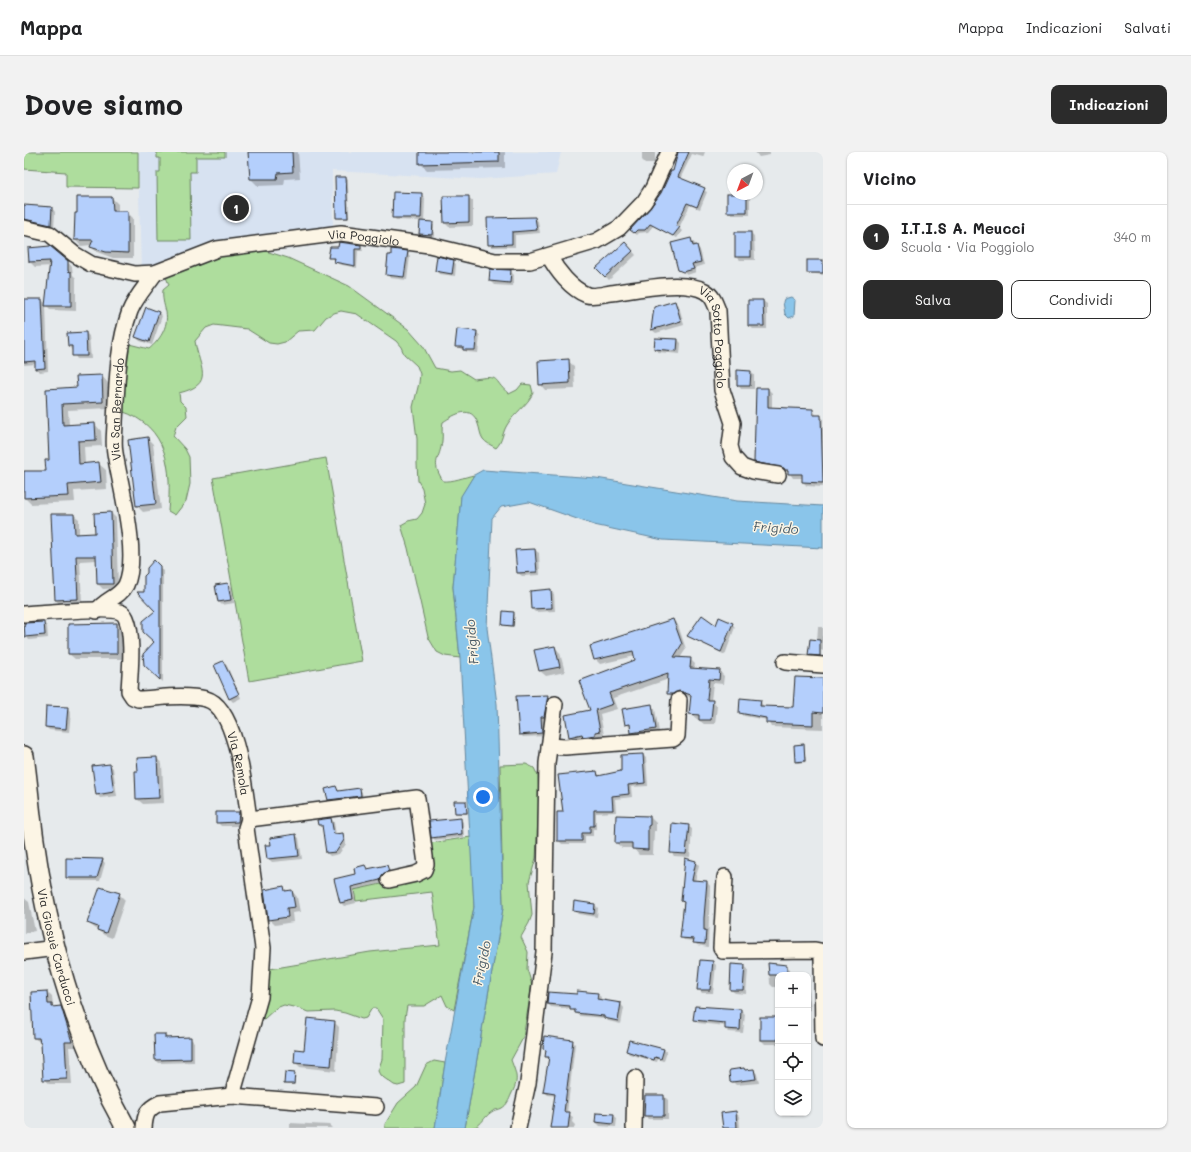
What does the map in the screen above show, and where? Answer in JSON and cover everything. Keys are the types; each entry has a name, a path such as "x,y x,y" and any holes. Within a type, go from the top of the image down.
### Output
{"main road":[{"name":"Via Giosuè Carducci","path":"24,756 34,840 56,948 86,1044 111,1101 126,1128"}],"street":[{"name":"Via Poggiolo","path":"24,228 50,234 74,254 91,264 135,274 155,273 217,248 341,233 429,245 494,261 530,261 597,241 622,225 644,202 669,152"},
{"name":"Via Sotto Poggiolo","path":"549,256 564,277 578,290 588,295 648,288 686,286 705,291 714,300 718,311 722,390 733,423 730,446 733,458 742,467 752,471 778,475"},
{"name":"Via San Bernardo","path":"97,611 105,603 120,594 126,584 129,572 130,542 114,450 120,349 130,310 155,273"},
{"name":"Via Remola","path":"24,614 97,611 122,612 126,618 131,645 130,692 133,697 138,699 207,699 220,709 230,727 236,743 249,819"},
{"path":"785,662 823,665"},
{"path":"549,746 565,747 673,739 677,736 679,700"},
{"path":"518,1128 528,1083 544,952 545,849 549,746 556,704"},
{"path":"232,1096 260,997 264,948 246,828 249,819 417,798 426,864 424,870 416,874 389,880"},
{"path":"725,877 721,948 723,951 820,951 822,957 823,1039"},
{"path":"24,952 56,948"},
{"path":"634,1128 635,1078"},
{"path":"144,1128 145,1114 150,1108 160,1103 232,1096 376,1107"}],"shaded area":[{"path":"138,152 561,152 556,174 480,179 332,171 333,228 141,272"}],"green space":[{"path":"24,152 138,152 138,188 66,187 66,172 24,169"},
{"path":"157,152 225,152 225,157 196,157 196,172 190,172 191,240 158,240 157,172 160,172 160,158 157,158"},
{"path":"262,250 288,258 349,286 408,329 423,346 435,368 451,371 460,370 474,379 496,379 509,394 517,390 522,384 531,385 533,393 505,428 500,443 496,448 483,439 479,426 472,414 463,412 443,422 441,448 436,464 443,481 455,480 474,475 461,497 453,587 460,658 445,656 437,652 428,637 408,548 401,525 408,521 417,519 422,513 425,504 422,488 418,481 417,439 413,407 420,374 417,366 404,354 396,341 357,314 341,311 334,313 326,317 315,330 298,331 285,342 277,344 269,343 247,329 214,325 206,328 195,341 201,367 201,380 198,385 179,393 180,401 186,407 187,416 176,427 173,436 185,449 189,457 190,484 186,501 175,515 168,511 169,480 167,465 164,451 158,438 149,427 137,418 121,411 125,343 149,349 156,342 165,328 167,318 163,290 169,285 165,274 211,255"},
{"path":"326,458 362,661 249,681 213,478"},
{"path":"526,764 534,768 538,776 539,798 536,858 529,882 532,915 521,937 528,952 527,969 532,985 523,1038 511,1060 516,1074 516,1082 509,1101 504,1107 493,1111 479,1125 471,1128 465,1128 503,908 500,765"},
{"path":"471,837 474,907 454,1010 447,1006 442,995 424,1006 407,1006 405,1018 405,1084 398,1086 394,1085 380,1075 378,1071 382,1059 383,1019 376,1008 372,1008 366,1018 362,1019 335,1011 308,1012 284,1005 276,1008 264,1019 258,1016 264,970 370,952 440,945 432,892 356,901 354,890 427,874 428,846 431,843"},
{"path":"434,1061 445,1063 435,1128 385,1128 385,1124 398,1103 416,1087 426,1065"}],"water":[{"path":"791,297 795,300 794,316 789,318 785,314 783,302 784,299"},
{"name":"Frigido","path":"483,470 596,478 737,501 823,506 823,548 663,540 594,525 529,502 501,507 492,518 487,628 497,704 503,908 465,1128 435,1128 445,1063 474,907 460,658 453,587 461,496 474,475"}],"building":[{"path":"248,152 292,152 293,172 278,173 277,179 250,179"},
{"path":"419,152 499,152 499,162 419,164"},
{"path":"678,152 689,152 678,177 705,188 697,207 687,203 676,226 680,227 673,236 650,224 645,230 637,230 634,233 630,230 650,208 661,193 671,171 673,171"},
{"path":"335,177 346,177 348,218 336,218"},
{"path":"393,192 422,193 421,218 392,218"},
{"path":"443,196 469,196 469,222 444,223"},
{"path":"77,197 112,197 113,211 128,211 128,253 106,252 90,247 93,240 74,240"},
{"path":"727,200 747,200 747,212 727,212"},
{"path":"24,205 52,207 51,225 24,219"},
{"path":"535,217 537,230 512,232 512,244 488,245 487,218"},
{"path":"420,221 433,222 432,235 419,234"},
{"path":"735,232 751,232 751,257 735,257"},
{"path":"691,238 693,246 697,245 701,262 692,264 694,269 683,272 678,270 671,243"},
{"path":"339,242 361,245 361,249 355,249 355,266 334,262 335,258 328,258 330,247 338,247"},
{"path":"625,242 633,251 605,277 596,268"},
{"path":"50,246 68,261 68,271 71,272 71,306 45,306 50,261 29,262 28,248"},
{"path":"391,249 408,251 404,277 386,275 388,255 391,255"},
{"path":"437,256 454,260 452,274 435,271"},
{"path":"807,260 823,260 823,273 807,273"},
{"path":"490,269 511,270 510,283 489,281"},
{"path":"24,299 42,299 45,368 35,369 35,361 24,362"},
{"path":"748,300 763,300 764,326 748,326"},
{"path":"675,301 681,321 651,330 654,307"},
{"path":"146,307 159,312 149,342 135,337"},
{"path":"457,329 477,331 475,350 463,350 463,347 455,347"},
{"path":"86,332 87,356 72,356 72,346 68,346 67,333"},
{"path":"655,338 678,339 677,351 654,349"},
{"path":"569,359 570,383 539,385 538,361"},
{"path":"737,370 751,371 750,386 737,386"},
{"path":"102,375 103,402 62,404 63,425 95,423 96,440 78,441 79,464 99,462 101,482 68,485 69,496 24,498 24,471 46,471 45,460 49,460 46,389 77,387 76,376"},
{"path":"756,388 768,388 768,407 813,409 813,415 821,415 823,483 802,482 802,474 788,474 788,470 785,470 784,468 754,462"},
{"path":"148,437 156,504 136,506 128,440"},
{"path":"111,512 113,584 97,584 96,556 76,556 78,599 55,600 51,514 74,514 75,534 95,533 94,513"},
{"path":"535,549 537,572 517,573 515,550"},
{"path":"154,560 160,566 160,680 144,665 143,654 154,642 143,632 143,621 155,611 137,592 144,592 144,576 147,573 147,568"},
{"path":"228,583 231,600 218,602 215,585"},
{"path":"551,589 552,608 531,609 530,591"},
{"path":"503,611 514,612 513,626 502,625"},
{"path":"702,615 716,625 719,617 733,623 721,652 687,636"},
{"path":"673,619 682,644 674,657 691,658 690,668 720,670 719,680 709,679 707,700 713,700 711,720 699,720 699,715 689,714 691,695 679,691 673,694 667,694 668,673 609,693 613,704 596,710 600,731 595,732 595,735 583,737 582,734 569,737 565,715 590,710 579,681 635,660 633,651 594,660 590,646"},
{"path":"44,622 45,635 25,637 24,623"},
{"path":"117,623 117,654 68,654 68,624"},
{"path":"810,639 820,640 820,656 808,655"},
{"path":"555,646 560,667 539,671 534,650"},
{"path":"223,661 239,694 229,699 214,665"},
{"path":"795,677 823,678 823,713 813,712 813,725 766,723 766,718 739,713 740,698 761,700 760,706 793,707"},
{"path":"548,695 544,717 541,717 542,733 519,735 516,696"},
{"path":"652,704 656,729 631,733 630,724 625,725 622,709"},
{"path":"46,706 68,707 66,729 45,727"},
{"path":"804,744 805,761 795,762 794,745"},
{"path":"643,754 645,783 628,785 629,794 612,796 613,810 594,810 594,826 590,826 590,833 582,833 582,841 557,841 557,812 563,812 558,775 597,771 598,776 621,771 621,755"},
{"path":"157,757 159,798 136,799 135,771 138,771 137,758"},
{"path":"110,764 114,792 96,795 92,766"},
{"path":"336,786 338,791 360,788 361,796 328,800 325,789"},
{"path":"454,801 466,801 467,813 455,813"},
{"path":"216,812 239,812 238,822 216,823"},
{"path":"616,815 650,816 650,825 648,826 648,850 632,849 632,843 615,843"},
{"path":"331,818 334,834 343,833 344,840 336,852 326,853 322,825 318,825 317,820"},
{"path":"461,818 462,834 431,838 429,821"},
{"path":"672,823 689,825 686,854 670,853"},
{"path":"296,834 299,856 267,859 265,845 271,845 270,838"},
{"path":"66,858 103,859 97,878 66,878"},
{"path":"685,858 696,861 692,880 707,881 704,918 704,930 706,930 705,944 693,943 694,939 680,938 684,902 681,901"},
{"path":"365,865 367,869 387,865 389,871 383,874 380,880 351,887 353,900 340,903 334,879 355,874 354,868"},
{"path":"284,886 285,891 292,890 295,907 287,908 288,917 268,920 264,890"},
{"path":"100,887 120,893 106,933 97,930 98,927 87,923"},
{"path":"574,901 595,904 594,914 573,911"},
{"path":"700,960 713,961 710,990 697,990"},
{"path":"768,963 787,965 787,972 775,972 775,975 769,975"},
{"path":"731,964 745,965 743,990 730,990"},
{"path":"47,991 48,1004 52,1004 52,1007 61,1006 72,1042 65,1042 67,1079 43,1080 41,1043 39,1038 33,1038 31,992"},
{"path":"577,991 598,993 597,999 621,1003 618,1021 604,1018 604,1016 575,1013 575,1010 570,1010 570,1006 547,1004 548,992 577,994"},
{"path":"695,1006 741,1009 740,1030 725,1029 725,1023 693,1020"},
{"path":"760,1017 775,1017 775,1040 760,1040"},
{"path":"307,1018 335,1021 331,1066 294,1063 295,1049 304,1050"},
{"path":"154,1034 165,1034 165,1038 191,1037 191,1059 155,1060"},
{"path":"544,1036 573,1040 564,1112 570,1112 568,1128 550,1128 555,1094 543,1092 549,1057 545,1057 546,1050 543,1049"},
{"path":"629,1040 664,1049 661,1059 655,1057 654,1060 626,1051"},
{"path":"744,1068 745,1070 754,1069 756,1079 730,1081 730,1070"},
{"path":"285,1072 295,1073 294,1084 284,1084"},
{"path":"645,1095 664,1095 664,1116 644,1116"},
{"path":"736,1111 737,1128 723,1128 721,1113"},
{"path":"596,1113 614,1114 613,1124 595,1122"}],"place":[{"name":"I.T.I.S A. Meucci","path":"236,208"}]}
